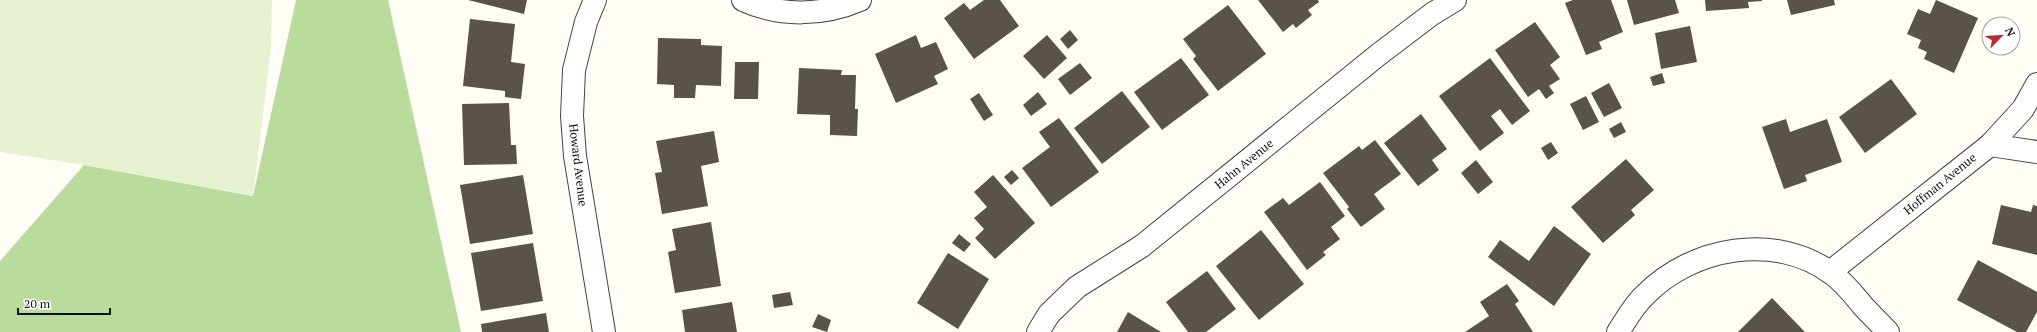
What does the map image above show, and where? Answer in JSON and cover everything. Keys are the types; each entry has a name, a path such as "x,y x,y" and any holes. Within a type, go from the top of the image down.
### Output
{"street":[{"name":"Howard Avenue","path":"595,0 586,22 574,70 572,116 575,156 604,332"},
{"path":"743,0 773,11 807,13 843,7 860,0"},
{"name":"Hahn Avenue","path":"1038,332 1049,314 1077,287 1142,246 1378,55 1432,14 1456,0"},
{"name":"Hoffman Avenue","path":"1830,272 1990,145 2023,109 2037,84"},
{"path":"1990,145 2037,152"},
{"path":"1618,332 1644,295 1670,274 1698,259 1732,250 1778,251 1807,259 1830,272 1845,283 1864,307 1888,332"}],"green space":[{"path":"0,0 272,0 271,48 253,196 84,165 0,152"},
{"path":"296,0 388,0 461,332 0,332 0,261 84,165 253,196"}],"building":[{"path":"468,0 527,0 524,14"},
{"path":"984,0 1000,0 1019,26 974,59 944,18 964,3 970,10"},
{"path":"1258,0 1318,0 1319,2 1308,10 1312,15 1296,28 1293,24 1283,32"},
{"path":"1573,0 1611,0 1623,32 1599,42 1602,49 1586,55 1565,3"},
{"path":"1627,0 1675,0 1679,13 1634,25"},
{"path":"1705,0 1762,1 1748,2 1749,8 1706,11"},
{"path":"1787,0 1834,0 1835,5 1791,15"},
{"path":"1936,0 1978,18 1954,73 1924,59 1927,52 1918,48 1921,40 1907,34 1918,9 1930,14"},
{"path":"1228,5 1266,54 1218,91 1193,59 1196,56 1183,39"},
{"path":"470,19 515,24 511,62 525,64 521,99 505,97 505,91 463,86"},
{"path":"1535,22 1560,57 1550,65 1560,79 1549,86 1554,93 1546,99 1539,89 1528,97 1495,50"},
{"path":"1690,26 1697,62 1661,69 1655,33"},
{"path":"1070,30 1078,40 1068,49 1060,39"},
{"path":"916,35 921,48 936,42 948,69 934,76 938,84 896,103 875,54"},
{"path":"1047,35 1067,58 1044,79 1023,56"},
{"path":"658,38 701,39 701,45 722,46 721,86 696,85 695,98 674,98 674,85 657,84"},
{"path":"1181,58 1209,95 1162,130 1134,92"},
{"path":"1490,58 1530,111 1512,125 1500,109 1491,116 1504,133 1480,151 1439,96"},
{"path":"735,62 759,62 758,99 734,99"},
{"path":"1080,63 1092,78 1070,95 1058,79"},
{"path":"799,68 842,70 841,75 856,75 855,109 858,109 857,136 830,135 830,115 797,114"},
{"path":"1662,73 1665,83 1653,86 1650,77"},
{"path":"1891,79 1917,114 1865,153 1839,117"},
{"path":"1609,83 1622,108 1604,117 1591,93"},
{"path":"1122,91 1150,127 1102,164 1074,128"},
{"path":"1038,92 1047,104 1031,116 1023,105"},
{"path":"979,93 993,115 984,121 970,99"},
{"path":"1586,96 1599,122 1583,130 1570,104"},
{"path":"509,103 511,145 516,145 517,164 464,165 462,104"},
{"path":"1421,114 1447,149 1432,160 1439,170 1418,186 1384,143"},
{"path":"1059,118 1099,172 1051,207 1022,168 1050,147 1039,132"},
{"path":"1786,119 1790,132 1827,119 1842,162 1805,175 1807,181 1784,189 1762,127"},
{"path":"1621,122 1626,132 1614,138 1609,129"},
{"path":"714,131 719,162 701,166 708,206 662,214 655,173 662,172 656,141"},
{"path":"1375,140 1401,174 1374,194 1385,209 1361,227 1347,209 1349,207 1323,173 1359,146 1362,150"},
{"path":"1551,142 1558,153 1548,160 1541,148"},
{"path":"1626,159 1654,190 1631,210 1635,215 1603,243 1571,207"},
{"path":"1476,160 1493,182 1478,194 1461,173"},
{"path":"1012,170 1019,178 1011,185 1004,177"},
{"path":"523,175 533,234 470,244 460,185"},
{"path":"993,175 1035,223 995,259 975,238 984,229 974,218 987,207 974,192"},
{"path":"1320,182 1345,216 1331,227 1340,239 1323,252 1326,255 1307,270 1264,212 1283,198 1289,205"},
{"path":"2001,205 2031,212 2033,205 2037,206 2037,255 1992,244"},
{"path":"711,222 721,286 675,293 668,252 676,250 672,229"},
{"path":"1554,226 1591,254 1554,306 1488,257 1500,240 1529,261"},
{"path":"1261,230 1304,284 1259,320 1216,266"},
{"path":"959,234 971,244 964,252 952,243"},
{"path":"533,243 543,301 481,311 471,253"},
{"path":"948,253 989,279 958,329 917,303"},
{"path":"1978,260 2037,292 2037,312 2026,332 2017,332 1957,300"},
{"path":"1207,271 1236,309 1206,332 1188,332 1166,302"},
{"path":"1507,284 1519,301 1515,304 1533,332 1465,332 1489,316 1480,302"},
{"path":"790,292 793,305 774,308 772,295"},
{"path":"1772,298 1805,332 1738,332"},
{"path":"732,302 737,332 685,332 682,310"},
{"path":"1128,312 1161,332 1117,332"},
{"path":"546,313 549,332 482,332 481,324"},
{"path":"818,314 831,320 827,332 812,327"}]}
